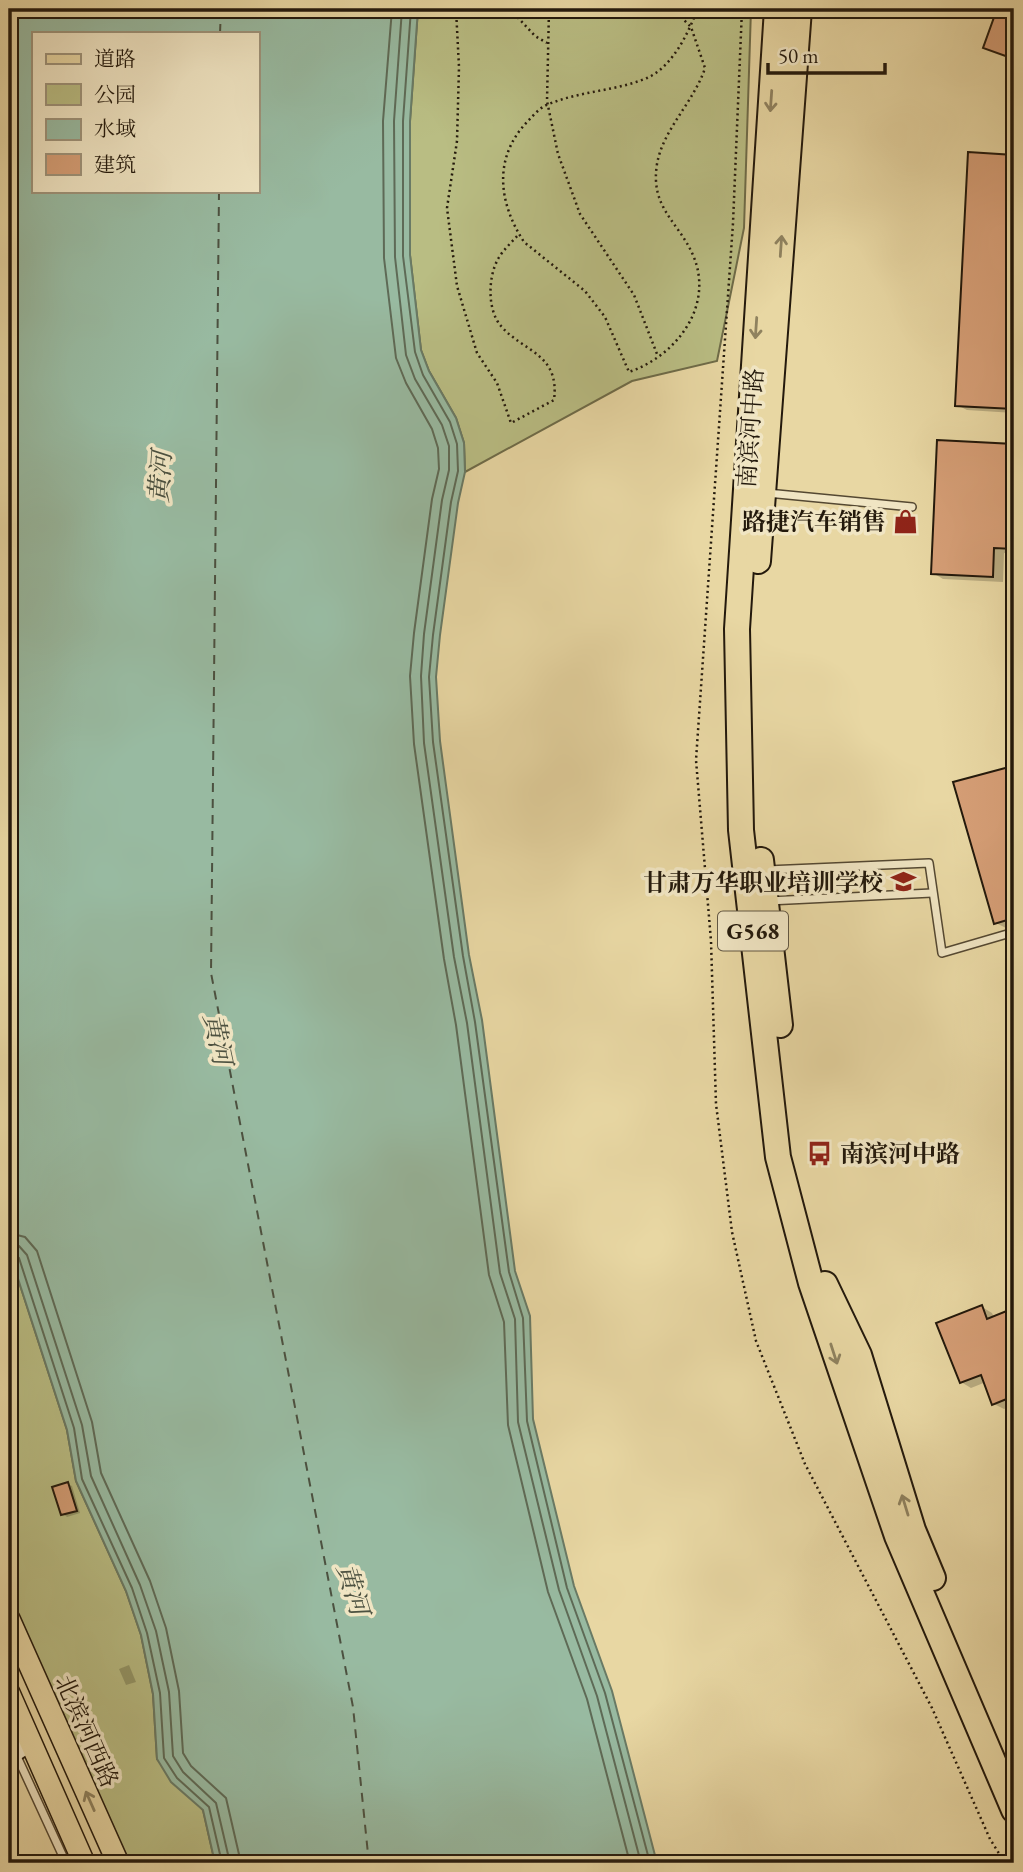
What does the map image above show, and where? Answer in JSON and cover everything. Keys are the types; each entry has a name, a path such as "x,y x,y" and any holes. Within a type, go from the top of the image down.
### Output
{"highway":[{"name":"南滨河中路","path":"777,9 737,629 741,830 778,1157 811,1283 897,1536 1014,1810"},
{"name":"南滨河中路","path":"799,9 753,634 758,825 794,1149 823,1280 859,1355 913,1530 1014,1772"}],"main road":[{"name":"北滨河西路","path":"9,1619 118,1863"},
{"path":"9,1693 15,1746 84,1863"}],"lane":[{"path":"763,493 912,507"},
{"path":"763,871 929,863 942,953 1014,932"},
{"path":"767,901 932,893"},
{"path":"15,1746 66,1863"}],"path":[{"path":"456,9 459,67 457,141 447,208 457,286 477,353 497,383 511,423 554,400 556,385 553,375 531,347 501,326 491,301 492,280 499,257 519,234"},
{"path":"510,9 535,36 547,43"},
{"path":"549,9 547,104 558,154 580,214 634,295 657,354"},
{"path":"548,16 565,9"},
{"path":"673,9 691,27 705,68 665,140 657,164 657,190 664,214 683,234 695,259 699,286 697,307 690,326 677,342 657,354 644,367 629,372 605,317 585,291 524,242 509,218 502,190 502,168 509,147 520,129 547,104 649,77 671,58 691,27 697,9"}],"green space":[{"path":"418,9 751,9 744,228 717,361 632,381 465,472 464,443 456,418 429,371 421,350 410,255 410,121"},
{"path":"9,1251 67,1430 76,1481 126,1591 141,1635 153,1694 157,1759 203,1810 215,1863 116,1863 9,1622"}],"water":[{"name":"黄河","path":"9,9 418,9 410,121 410,255 421,350 429,371 456,418 464,443 465,472 458,503 436,677 440,741 469,955 482,1020 515,1271 530,1316 533,1419 574,1586 612,1691 657,1863 215,1863 203,1810 171,1782 157,1759 153,1694 141,1635 126,1591 76,1481 67,1430 9,1251"}],"building":[{"path":"997,9 1014,9 1014,59 983,48"},
{"path":"968,152 1014,155 1014,409 955,406"},
{"path":"937,440 1014,444 1014,549 994,548 993,577 931,574"},
{"path":"1009,767 1014,786 1014,918 994,924 953,782"},
{"path":"982,1305 987,1319 1014,1308 1014,1396 992,1405 981,1375 960,1383 936,1323"},
{"path":"68,1482 77,1511 61,1515 52,1487"}],"ferry route":[{"path":"220,32 221,9"},
{"path":"219,192 211,973 353,1707 368,1854 363,1863"}],"place":[{"name":"路捷汽车销售","path":"906,521"},
{"name":"甘肃万华职业培训学校","path":"903,882"},
{"name":"南滨河中路","path":"820,1153"}]}
